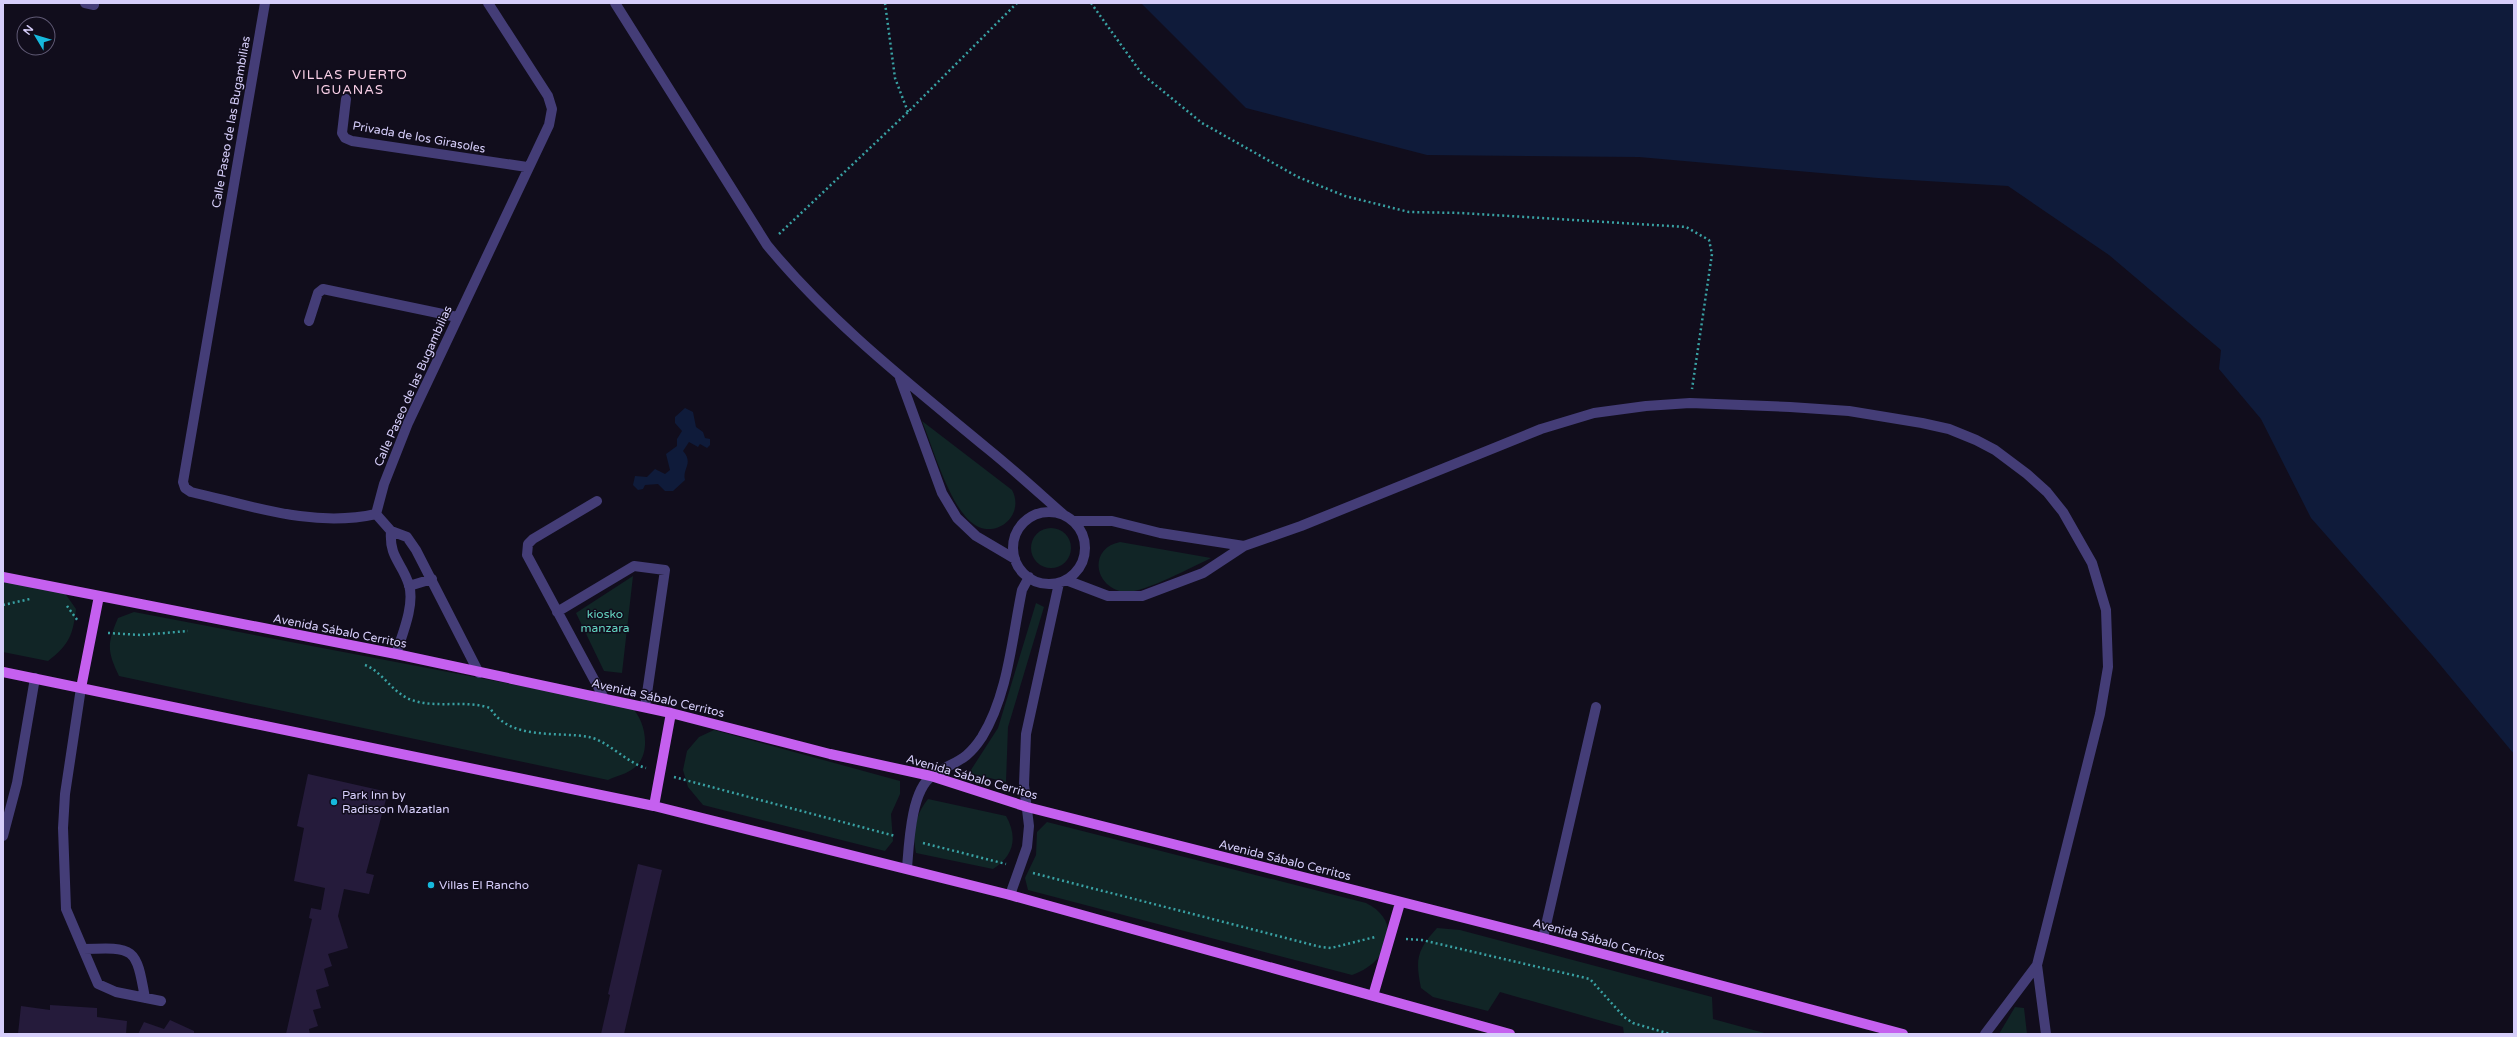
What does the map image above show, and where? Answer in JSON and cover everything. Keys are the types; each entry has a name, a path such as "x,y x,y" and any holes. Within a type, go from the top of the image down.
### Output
{"main road":[{"name":"Avenida Sábalo Cerritos","path":"3,577 396,654 670,713 830,754 931,776 1027,807 1400,903 1543,938 1903,1034"},
{"path":"81,688 99,596"},
{"path":"3,672 654,806 907,868 1010,895 1510,1034"},
{"path":"654,806 670,713"},
{"path":"1373,996 1392,938 1400,903"}],"street":[{"path":"85,3 94,5 94,3"},
{"name":"Calle Paseo de las Bugambilias","path":"265,3 183,482 185,488 191,492 298,516 326,520 351,519 376,514 406,430 527,167 549,125 552,109 548,96 488,3"},
{"path":"614,3 767,245 792,276 900,378 990,450 1064,515 1074,521 1085,542 1085,554 1081,565 1062,581 1026,734 1024,786 1027,807 1027,847 1010,895"},
{"name":"Privada de los Girasoles","path":"346,99 342,133 345,138 352,141 527,167"},
{"path":"309,321 318,293 323,289 457,317"},
{"path":"900,378 942,493 957,518 976,536 1015,559"},
{"path":"1064,515 1052,512 1041,513 1030,518 1022,526 1016,536 1014,547 1015,559 1021,570 1029,577 1040,582 1062,581 1108,596 1142,596 1203,573 1244,546 1301,526 1541,429 1594,413 1646,406 1690,403 1849,411 1949,429 1976,440 2011,462 2047,492 2063,512 2092,563 2102,594 2107,624 2108,667 2100,714 2037,965 2046,1034"},
{"path":"597,501 533,539 528,544 527,555 604,698"},
{"path":"376,514 391,530 407,537 432,579 480,673"},
{"path":"1074,521 1112,520 1160,533 1244,546"},
{"path":"391,530 390,546 409,586 410,603 396,654"},
{"path":"557,612 634,566 665,570 645,707"},
{"path":"907,868 909,840 916,803 931,776 965,758 982,736 989,722 1001,690 1022,590 1029,577"},
{"path":"409,586 432,579"},
{"path":"3,836 16,783 35,678"},
{"path":"81,688 66,788 63,828 66,909 98,984 116,992 162,1001"},
{"path":"1543,938 1596,707"},
{"path":"83,949 111,948 129,952 138,963 145,998"},
{"path":"1984,1034 2037,965"}],"path":[{"path":"885,3 895,78 908,112"},
{"path":"767,245 908,112 1017,3"},
{"path":"1091,3 1142,74 1202,123 1298,177 1345,196 1409,212 1461,213 1686,227 1709,240 1712,254 1690,403"},
{"path":"3,605 32,599"},
{"path":"64,603 71,610 81,626 93,630 141,635 190,631"},
{"path":"361,664 368,666 406,698 418,701 478,704 490,708 496,719 506,724 531,732 554,736 591,738 640,766 688,782 909,840 1002,862 1020,869 1321,947 1331,948 1369,936 1422,940 1582,976 1596,984 1624,1017 1633,1024 1670,1034"}],"green space":[{"path":"922,421 1012,490 1015,500 1015,509 1011,517 1005,523 998,528 989,529 980,527 971,522 963,514 942,475"},
{"path":"1051,528 1065,534 1071,548 1065,562 1051,568 1037,562 1031,548 1037,534"},
{"path":"1120,542 1211,558 1154,585 1131,592 1123,592 1113,588 1106,582 1101,575 1099,567 1099,559 1103,552 1110,546"},
{"name":"kiosko manzara","path":"633,576 622,673 604,671 576,613"},
{"path":"3,580 64,592 76,609 69,639 61,650 48,661 3,652"},
{"path":"1036,603 1044,607 1008,727 1006,782 969,773 998,728"},
{"path":"134,612 631,707 640,720 643,729 645,746 643,755 640,762 634,768 608,780 119,676 112,660 110,641 118,618"},
{"path":"714,730 900,781 900,794 891,814 893,841 885,851 703,805 688,787 683,770 687,751 699,737"},
{"path":"928,799 1006,816 1010,824 1013,839 1010,852 1006,858 993,869 916,853 914,838 917,818"},
{"path":"1047,822 1366,903 1378,911 1385,921 1388,931 1387,942 1383,952 1375,961 1365,969 1352,975 1028,890 1025,878 1036,855 1037,832"},
{"path":"1437,928 1460,930 1712,997 1713,1019 1768,1034 1624,1034 1623,1027 1500,992 1488,1011 1433,997 1421,988 1418,962 1419,955 1425,943"},
{"path":"2015,1007 2024,1008 2027,1034 1999,1034"}],"water":[{"path":"1141,3 2514,3 2514,754 2432,655 2311,518 2261,419 2219,369 2221,350 2109,255 2008,186 1878,178 1639,157 1427,155 1246,108"},
{"path":"685,408 693,412 696,427 703,432 705,438 710,439 710,445 707,448 700,444 698,447 689,442 683,451 688,459 685,480 673,491 665,491 658,484 645,485 643,489 638,490 633,485 635,476 647,477 655,469 665,474 670,470 666,454 677,446 677,439 682,431 675,423 675,417"}],"building":[{"path":"308,774 388,792 366,873 374,875 369,894 344,889 338,916 348,948 328,954 332,966 324,969 329,986 316,990 321,1008 313,1010 318,1026 309,1029 310,1034 286,1034 312,919 309,918 311,908 321,910 325,888 294,881 304,828 297,826"},
{"path":"638,864 662,870 624,1034 601,1034 610,995 608,994"},
{"path":"50,1005 97,1008 97,1017 127,1021 126,1034 18,1034 21,1006 50,1010"},
{"path":"170,1020 194,1031 194,1034 138,1034 144,1022 164,1029"}],"place":[{"name":"Park Inn by Radisson Mazatlan","path":"334,802"},
{"name":"Villas El Rancho","path":"431,885"}],"district":[{"name":"VILLAS PUERTO IGUANAS","path":"350,82"}]}
